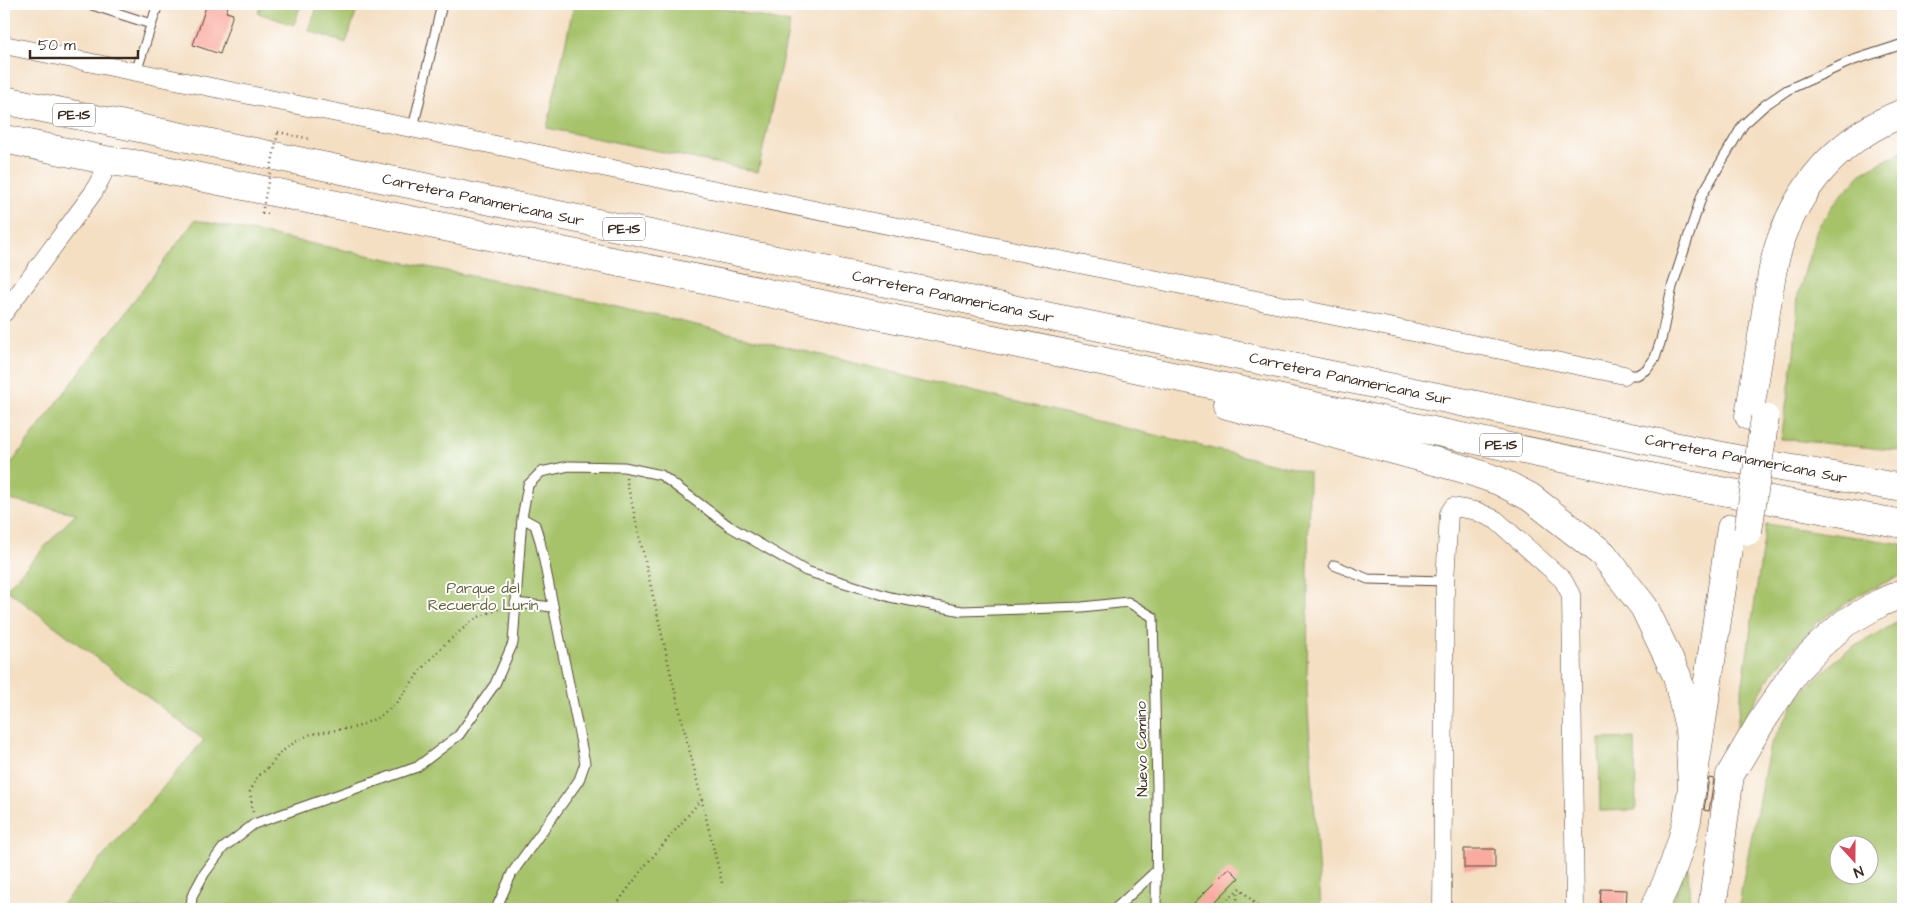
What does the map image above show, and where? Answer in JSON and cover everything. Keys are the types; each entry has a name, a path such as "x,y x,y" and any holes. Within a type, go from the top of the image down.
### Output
{"highway":[{"name":"Carretera Panamericana Sur","path":"4,100 1746,461 1903,488"},
{"path":"1654,909 1666,886 1680,849 1692,787 1740,529 1757,417 1773,272 1782,237 1796,207 1813,178 1834,154 1865,132 1903,114"},
{"path":"1757,417 1790,274 1810,214 1825,191 1847,168 1874,147 1903,132"},
{"name":"PE-1S","path":"4,139 110,161 141,165 1101,361 1689,484 1903,524"},
{"path":"1101,361 1227,405 1464,469 1499,481 1530,497 1603,554 1644,607 1677,676 1689,728 1692,787"},
{"path":"1746,461 1903,471"},
{"path":"1712,909 1730,775 1760,724 1796,670 1819,646 1845,623 1880,603 1903,593"}],"street":[{"path":"4,45 1624,375"},
{"path":"4,313 93,193 110,161"},
{"path":"1442,909 1445,581 1449,513 1454,507 1476,511 1496,520 1563,580 1571,595 1575,909"}],"lane":[{"path":"89,4 151,24"},
{"path":"136,72 158,4"},
{"path":"413,128 442,4"},
{"path":"1624,375 1638,375 1647,369 1655,358 1661,340 1672,287 1702,195 1742,126 1765,105 1787,90 1851,62 1903,44"},
{"path":"191,909 192,896 204,874 223,848 254,824 417,767 459,735 495,684 513,643 522,518 528,485 542,472 569,466 624,467"},
{"name":"Nuevo Camino","path":"624,467 661,475 730,526 806,571 890,597 962,611 1082,607 1128,602 1153,617 1156,909"},
{"path":"496,909 512,872 579,780 585,763 540,541 535,524 522,518"},
{"path":"1334,565 1368,579 1445,581"},
{"path":"515,604 553,607"},
{"path":"1115,909 1157,870"}],"path":[{"path":"262,213 278,132 310,139"},
{"path":"624,467 722,883"},
{"path":"254,824 250,792 257,777 269,767 280,753 295,742 311,734 357,727 377,718 395,705 420,670 446,642 476,618 515,604"},
{"path":"613,909 644,867 701,800"},
{"path":"1235,909 1240,888"},
{"path":"1217,909 1240,888"},
{"path":"1240,888 1260,909"}],"green space":[{"path":"261,4 301,4 294,25 258,13"},
{"path":"318,4 359,4 346,43 309,31"},
{"path":"574,4 701,4 790,23 758,172 547,128"},
{"path":"1903,151 1903,451 1781,439 1794,355 1798,295 1817,229 1834,203 1863,172"},
{"name":"Parque del Recuerdo Lurín","path":"195,220 600,302 1309,472 1307,693 1321,909 58,909 204,740 6,589 76,513 4,499 4,473"},
{"path":"1766,524 1903,544 1903,575 1862,593 1815,624 1772,673 1744,720 1734,745"},
{"path":"1903,619 1903,909 1739,909 1742,885 1770,745 1800,694 1845,652"},
{"path":"1635,738 1636,810 1600,811 1599,739"},
{"path":"1688,864 1690,909 1670,909 1670,908"}],"building":[{"path":"207,4 229,4 226,12 233,14 220,54 193,45"},
{"path":"1709,778 1714,779 1709,811 1704,810"},
{"path":"1464,849 1495,849 1495,868 1464,868"},
{"path":"1229,868 1239,878 1208,909 1188,909"},
{"path":"1601,889 1627,890 1626,909 1600,908"}]}
